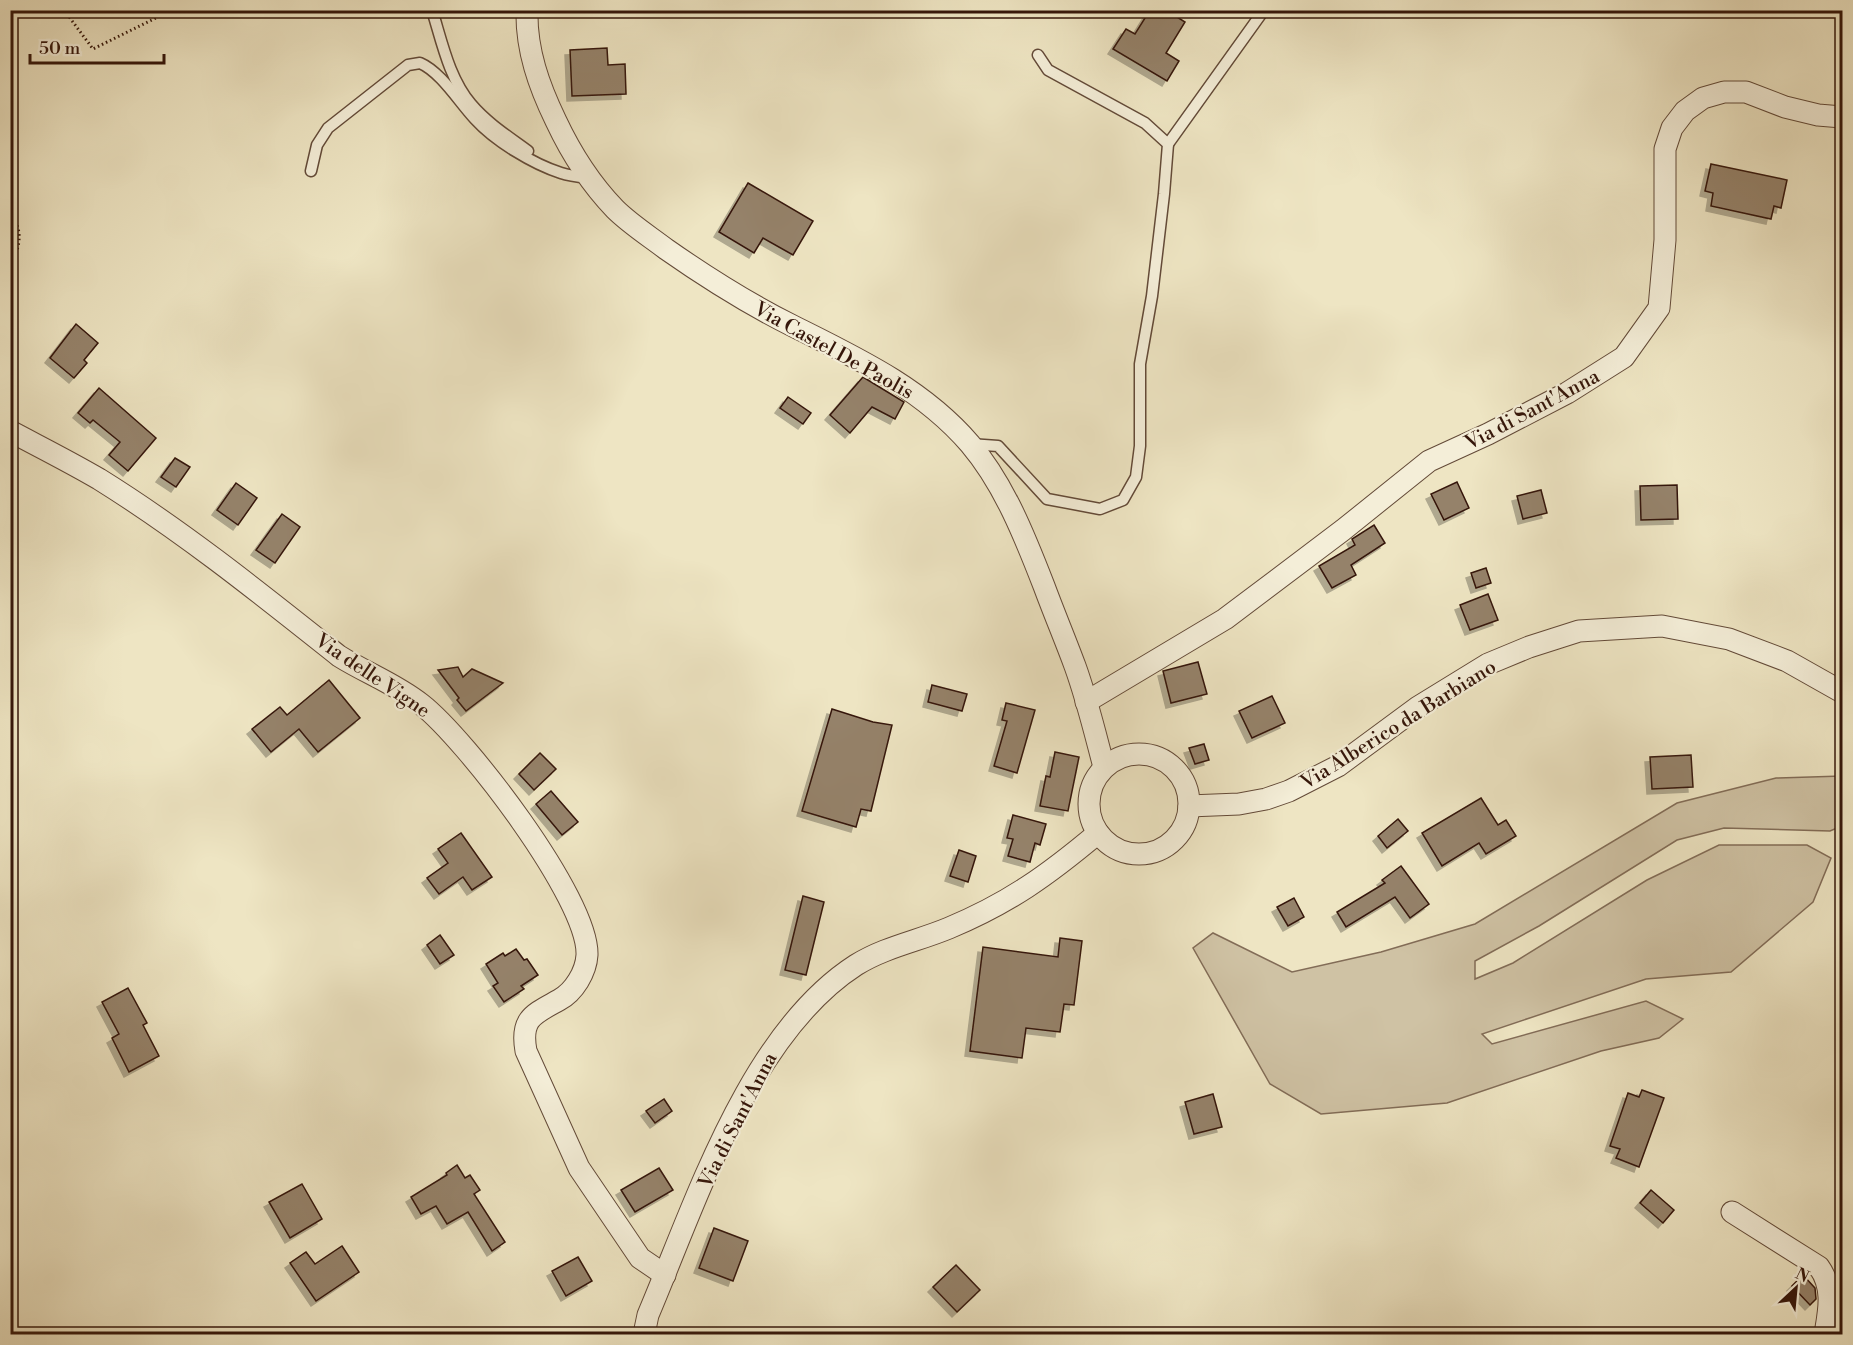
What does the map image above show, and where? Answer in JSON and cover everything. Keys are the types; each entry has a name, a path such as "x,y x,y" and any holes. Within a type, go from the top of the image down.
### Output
{"street":[{"name":"Via Castel De Paolis","path":"527,10 529,44 541,87 560,130 589,178 621,214 691,266 762,310 896,380 929,405 970,444 990,473 1023,536 1075,667 1104,767"},
{"name":"Via di Sant'Anna","path":"1086,702 1225,619 1430,462 1567,393 1624,357 1659,308 1665,240 1665,149 1672,128 1685,111 1703,98 1724,92 1746,92 1785,108 1842,117"},
{"name":"Via delle Vigne","path":"10,431 66,460 120,493 183,536 339,656 402,690 427,709 476,763 515,812 545,856 580,924 585,942 585,961 578,982 559,1000 538,1010 529,1021 525,1034 526,1051 579,1168 640,1258 665,1275"},
{"name":"Via Alberico da Barbiano","path":"1189,806 1239,804 1266,799 1290,791 1338,766 1418,707 1488,664 1529,647 1579,631 1662,626 1729,639 1788,661 1842,692"},
{"path":"1135,754 1151,755 1167,762 1179,774 1187,789 1189,806 1186,822 1167,846 1138,855 1122,852 1108,844 1098,833 1091,820 1088,806 1089,792 1095,778 1104,767 1118,758 1135,754"},
{"name":"Via di Sant'Anna","path":"647,1331 665,1275 712,1162 752,1082 778,1042 813,1000 844,973 866,959 889,948 965,921 1018,894 1054,870 1098,833"},
{"path":"1732,1212 1819,1267 1830,1295 1825,1335"}],"lane":[{"path":"432,10 450,66 470,103 494,125 550,168"},
{"path":"970,444 998,446 1047,499 1100,509 1123,500 1136,477 1138,467 1140,364 1152,296 1168,144 1264,10"},
{"path":"1038,55 1048,70 1145,123 1168,144"},
{"path":"311,171 317,145 328,128 414,62 432,70 476,120 495,137 520,153 561,173 589,178"}],"path":[{"path":"64,10 93,49 166,13 165,10"},
{"path":"10,214 17,221 20,237 10,267"}],"shaded area":[{"path":"1842,776 1842,826 1830,831 1724,828 1677,840 1539,926 1475,961 1475,979 1513,963 1647,880 1719,845 1807,845 1831,858 1813,902 1731,972 1646,979 1482,1034 1492,1044 1646,1001 1683,1019 1659,1038 1601,1051 1447,1103 1321,1114 1270,1084 1193,948 1213,933 1292,972 1381,952 1475,924 1677,803 1776,778"}],"building":[{"path":"1150,10 1166,10 1185,22 1166,53 1179,61 1167,81 1113,49 1126,29 1135,34"},
{"path":"607,48 608,65 625,64 626,94 572,96 570,50"},
{"path":"1711,164 1787,180 1781,208 1774,206 1771,219 1711,206 1713,193 1705,191"},
{"path":"748,183 813,221 793,255 763,238 754,253 719,232"},
{"path":"76,324 98,343 84,360 87,363 74,378 50,358"},
{"path":"863,377 904,402 895,419 872,407 850,433 830,415"},
{"path":"99,388 156,438 128,471 109,455 120,442 93,420 90,423 78,413"},
{"path":"788,397 811,413 803,424 780,408"},
{"path":"175,458 190,467 176,487 161,477"},
{"path":"1457,482 1469,508 1444,520 1431,494"},
{"path":"236,483 257,498 238,525 217,510"},
{"path":"1677,485 1678,519 1641,520 1640,486"},
{"path":"1541,490 1547,513 1523,519 1517,496"},
{"path":"282,514 300,527 275,563 256,550"},
{"path":"1374,525 1385,543 1351,565 1356,575 1332,588 1319,566 1355,545 1352,539"},
{"path":"1486,568 1491,583 1476,588 1471,573"},
{"path":"1488,594 1498,620 1470,630 1460,605"},
{"path":"1198,662 1207,694 1171,703 1163,671"},
{"path":"458,667 463,677 472,669 503,683 466,711 438,670"},
{"path":"329,680 360,718 318,752 299,729 271,752 252,729 280,707 287,715"},
{"path":"932,685 967,694 962,711 928,702"},
{"path":"1272,696 1285,723 1252,738 1239,711"},
{"path":"1006,703 1035,710 1017,773 994,766 1007,721 1002,720"},
{"path":"832,709 873,722 892,725 871,811 861,809 856,827 802,811"},
{"path":"1204,744 1209,760 1195,764 1189,748"},
{"path":"1055,752 1079,757 1068,811 1040,806 1046,776 1050,777"},
{"path":"540,753 556,769 534,790 519,774"},
{"path":"1691,755 1693,787 1652,789 1650,757"},
{"path":"551,791 578,822 562,835 536,804"},
{"path":"1481,798 1498,825 1506,820 1516,836 1486,854 1479,843 1442,866 1422,833"},
{"path":"1013,815 1046,824 1040,845 1035,843 1030,862 1008,856 1013,839 1007,838"},
{"path":"1398,819 1408,831 1387,848 1378,836"},
{"path":"461,833 492,877 472,890 463,877 439,894 427,878 448,863 438,849"},
{"path":"959,850 976,856 968,882 950,876"},
{"path":"1401,866 1429,904 1410,918 1395,897 1346,927 1337,912 1385,883 1382,880"},
{"path":"803,896 824,902 806,975 785,970"},
{"path":"1294,898 1304,917 1288,926 1277,907"},
{"path":"440,935 454,955 440,964 427,945"},
{"path":"1060,938 1082,941 1074,1005 1064,1004 1060,1032 1026,1028 1022,1058 970,1051 983,947 1058,957"},
{"path":"516,949 524,960 527,959 538,975 521,986 524,989 504,1002 493,986 498,983 486,964 503,953 505,956"},
{"path":"128,988 147,1023 143,1025 159,1056 129,1072 112,1038 119,1034 102,1002"},
{"path":"1642,1090 1664,1098 1639,1167 1616,1158 1620,1149 1610,1146 1628,1093 1639,1097"},
{"path":"1213,1094 1222,1127 1194,1134 1185,1102"},
{"path":"664,1099 672,1111 655,1123 646,1111"},
{"path":"457,1165 465,1178 470,1175 480,1190 474,1194 505,1242 492,1251 468,1212 447,1224 436,1206 421,1214 411,1197 447,1175 446,1173"},
{"path":"659,1168 673,1190 635,1212 621,1190"},
{"path":"302,1184 322,1219 290,1238 269,1202"},
{"path":"1651,1190 1674,1210 1663,1223 1640,1203"},
{"path":"714,1228 748,1241 733,1281 699,1268"},
{"path":"342,1246 359,1272 316,1301 290,1263 306,1252 315,1264"},
{"path":"578,1257 592,1281 566,1296 552,1271"},
{"path":"956,1265 980,1290 957,1312 933,1287"},
{"path":"1803,1275 1815,1288 1816,1299 1810,1305 1792,1286"}]}
